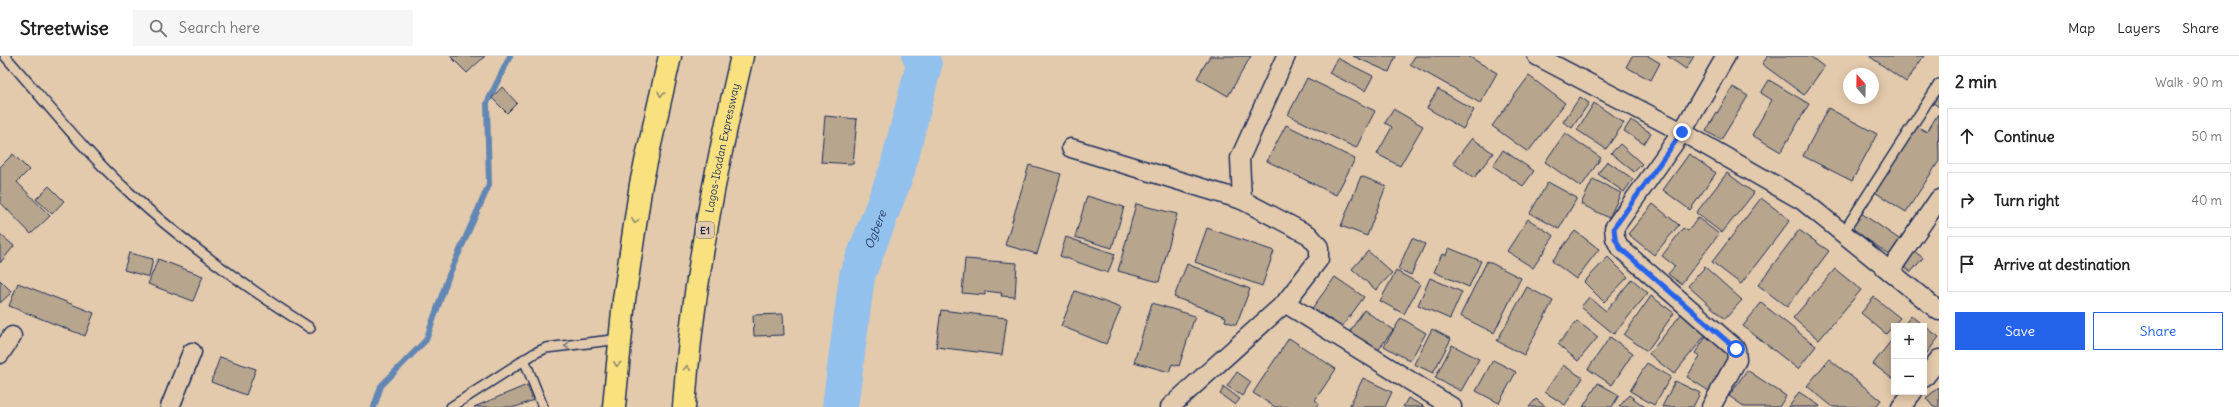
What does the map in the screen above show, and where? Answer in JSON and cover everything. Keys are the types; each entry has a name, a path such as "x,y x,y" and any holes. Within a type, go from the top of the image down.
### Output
{"highway":[{"path":"614,407 620,339 641,184 670,56"},
{"name":"Lagos-Ibadan Expressway","path":"684,407 688,354 705,235 742,56"}],"street":[{"path":"1242,200 1240,158 1286,56"},
{"path":"1537,56 1682,132 1803,201 1939,311"},
{"path":"1711,407 1737,360 1736,349 1620,248 1614,233 1614,228 1682,132 1726,56"},
{"path":"1071,148 1242,200 1309,235 1319,247 1319,259 1285,303 1170,407"},
{"path":"1890,271 1939,199"},
{"path":"1285,303 1452,407"},
{"path":"0,354 12,336"},
{"path":"170,407 192,352"},
{"path":"1927,374 1939,359"},
{"path":"1900,407 1910,395"}],"lane":[{"path":"5,56 70,132 130,193 202,255 310,328"},
{"path":"1843,233 1939,84"},
{"path":"451,407 524,359 546,348 620,339"},
{"path":"524,359 543,407"}],"building":[{"path":"450,56 485,56 467,73"},
{"path":"1210,56 1251,56 1228,96 1197,78"},
{"path":"1353,56 1396,56 1389,72"},
{"path":"1415,56 1468,56 1497,73 1480,103 1410,64"},
{"path":"1632,56 1648,56 1660,63 1651,80 1626,67"},
{"path":"1667,56 1694,56 1686,69"},
{"path":"1768,56 1810,56 1824,67 1804,95 1762,64"},
{"path":"1869,56 1924,56 1906,82"},
{"path":"1337,58 1373,76 1365,91 1329,73"},
{"path":"1529,76 1565,103 1528,152 1492,126"},
{"path":"1307,78 1375,111 1356,148 1288,115"},
{"path":"1769,80 1809,104 1781,152 1752,135 1772,100 1761,93"},
{"path":"502,87 517,103 507,113 492,98"},
{"path":"1733,87 1748,96 1721,140 1706,131"},
{"path":"1438,89 1474,110 1463,129 1427,108"},
{"path":"1939,94 1939,107 1933,103"},
{"path":"1580,97 1589,103 1572,128 1563,122"},
{"path":"1594,103 1624,123 1606,149 1577,130"},
{"path":"1828,108 1877,134 1852,181 1803,156"},
{"path":"1393,109 1423,126 1400,166 1377,154 1392,127 1385,123"},
{"path":"1938,114 1939,161 1906,212 1873,191 1915,125 1927,132"},
{"path":"825,116 857,119 853,164 821,162"},
{"path":"1631,120 1651,133 1644,144 1624,131"},
{"path":"1286,125 1355,159 1336,195 1267,161"},
{"path":"1565,133 1601,158 1581,187 1545,162"},
{"path":"1472,138 1493,153 1474,178 1453,163"},
{"path":"1620,144 1642,164 1634,172 1611,153"},
{"path":"1503,150 1534,171 1523,186 1493,166"},
{"path":"13,154 29,170 17,182 50,216 31,234 0,202 0,167"},
{"path":"1689,154 1716,173 1690,210 1663,190"},
{"path":"1607,161 1633,179 1624,192 1598,174"},
{"path":"1029,165 1061,174 1037,254 1005,245"},
{"path":"1727,173 1754,193 1722,233 1696,213"},
{"path":"1361,176 1386,186 1367,236 1341,226"},
{"path":"1593,179 1621,193 1609,218 1581,204"},
{"path":"1548,182 1577,198 1559,229 1530,213"},
{"path":"49,186 64,201 52,214 36,199"},
{"path":"1087,196 1124,207 1112,248 1075,237"},
{"path":"1761,198 1790,220 1741,284 1712,262"},
{"path":"1136,204 1177,214 1159,282 1118,271"},
{"path":"1653,204 1679,225 1654,255 1628,234"},
{"path":"1861,213 1902,241 1891,256 1851,228"},
{"path":"1698,218 1719,234 1681,284 1668,274 1675,266 1662,256 1683,228 1688,231"},
{"path":"1528,219 1554,236 1533,268 1507,251"},
{"path":"1207,228 1274,251 1262,286 1195,262"},
{"path":"1799,230 1829,251 1787,307 1758,285"},
{"path":"1575,231 1599,249 1576,279 1552,261"},
{"path":"0,234 14,246 0,263"},
{"path":"1066,237 1115,254 1108,273 1060,256"},
{"path":"1412,238 1425,244 1411,275 1398,269"},
{"path":"1449,248 1481,261 1469,287 1434,272 1442,254 1446,255"},
{"path":"1913,250 1923,258 1911,272 1902,264"},
{"path":"1368,251 1392,273 1376,290 1352,269"},
{"path":"129,253 153,259 149,277 124,270"},
{"path":"1608,257 1628,277 1604,302 1584,282"},
{"path":"158,259 203,276 193,301 148,284"},
{"path":"965,259 1017,263 1015,297 1001,296 1002,293 985,291 985,295 962,293"},
{"path":"1487,261 1521,278 1494,333 1460,316"},
{"path":"1187,264 1250,289 1236,325 1225,321 1226,317 1174,297"},
{"path":"1705,267 1742,300 1725,319 1688,286"},
{"path":"1835,269 1861,290 1819,340 1793,318"},
{"path":"1396,271 1420,284 1404,314 1380,301"},
{"path":"1335,277 1364,297 1339,331 1310,311"},
{"path":"1430,278 1462,292 1450,319 1418,305"},
{"path":"1632,279 1648,293 1614,334 1581,307 1589,297 1606,311"},
{"path":"0,280 12,292 0,303"},
{"path":"18,283 94,313 85,336 9,306"},
{"path":"1527,287 1553,301 1524,355 1497,341"},
{"path":"1075,291 1121,308 1106,344 1061,326"},
{"path":"1651,296 1674,313 1647,351 1624,335"},
{"path":"1874,297 1900,318 1896,323 1891,323 1891,328 1886,334 1861,313"},
{"path":"1152,303 1195,316 1179,366 1172,364 1169,372 1134,362"},
{"path":"1761,303 1816,346 1798,369 1743,326"},
{"path":"941,310 1007,318 1002,355 936,347"},
{"path":"1364,310 1393,330 1376,353 1348,334"},
{"path":"1683,312 1708,332 1674,374 1649,354"},
{"path":"783,314 784,335 754,336 753,315"},
{"path":"1911,316 1920,323 1905,323"},
{"path":"1401,318 1426,333 1410,361 1384,346"},
{"path":"1577,321 1598,337 1578,361 1558,344"},
{"path":"1927,328 1939,337 1927,353"},
{"path":"1432,329 1451,339 1433,373 1414,364"},
{"path":"1707,335 1734,353 1709,391 1687,377 1700,356 1695,353"},
{"path":"1610,337 1633,353 1612,385 1588,369"},
{"path":"1289,338 1336,369 1315,400 1319,403 1316,407 1275,407 1253,393"},
{"path":"1891,341 1891,378 1873,364"},
{"path":"1452,345 1479,359 1461,391 1435,378"},
{"path":"220,357 256,369 246,395 211,382"},
{"path":"1829,359 1881,400 1876,407 1833,407 1807,386"},
{"path":"1493,360 1516,372 1499,403 1476,391"},
{"path":"1647,363 1671,377 1654,405 1630,391"},
{"path":"1563,365 1583,378 1565,405 1545,392"},
{"path":"1747,370 1786,396 1779,407 1745,407 1729,396"},
{"path":"1237,372 1251,382 1242,396 1227,386"},
{"path":"1363,378 1392,392 1385,407 1349,407"},
{"path":"1675,381 1700,393 1693,407 1662,407"},
{"path":"1598,383 1619,395 1612,407 1583,407"},
{"path":"527,385 533,400 516,407 474,407"},
{"path":"1224,387 1240,399 1235,405 1220,394"},
{"path":"1939,387 1939,407 1933,407 1926,398"},
{"path":"1799,392 1820,406 1789,407"},
{"path":"1629,395 1645,407 1619,407"},
{"path":"1408,398 1425,407 1403,407"},
{"path":"1536,399 1546,407 1529,407"}],"waterway":[{"path":"374,407 381,386 426,340 449,275 489,185 487,103 510,56"},
{"name":"Ogbere","path":"840,407 857,276 897,171 924,65 920,56"}],"route":[{"path":"1682,132 1614,228 1615,238 1620,248 1736,349"}]}
